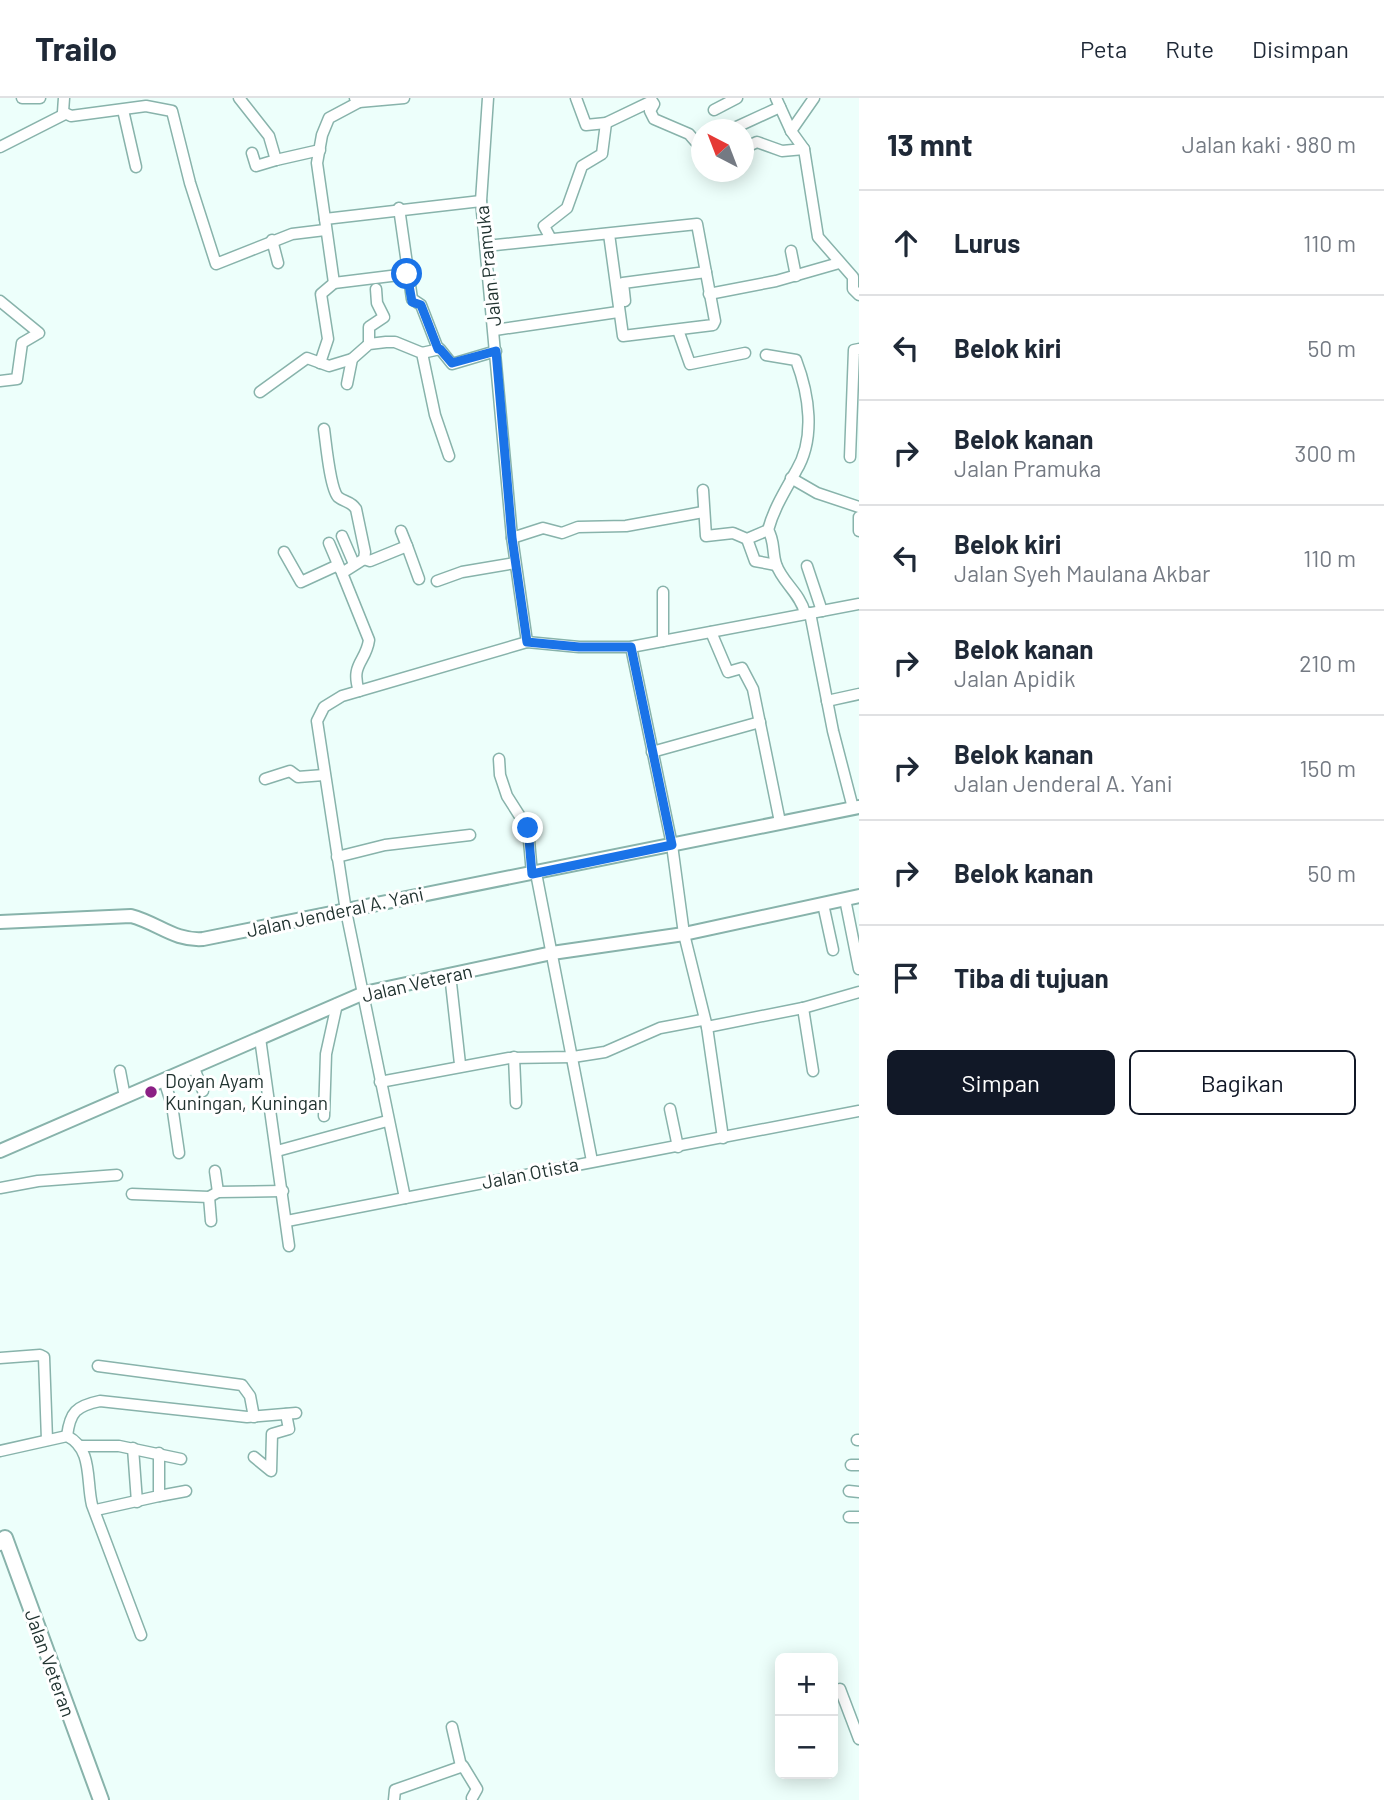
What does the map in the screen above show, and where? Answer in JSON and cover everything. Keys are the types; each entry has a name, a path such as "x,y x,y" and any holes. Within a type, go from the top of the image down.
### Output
{"highway":[{"name":"Jalan Veteran","path":"2,1535 6,1557 101,1800"}],"main road":[{"name":"Jalan Jenderal A. Yani","path":"0,922 131,916 186,940 534,874 856,807"},
{"name":"Jalan Veteran","path":"0,1151 364,993 552,953 684,934 859,896"}],"street":[{"path":"22,98 40,98"},
{"path":"64,98 65,114"},
{"path":"239,98 270,136 276,160"},
{"path":"334,284 318,176 322,135 330,118 357,100 404,98"},
{"name":"Jalan Pramuka","path":"488,98 481,201 495,330 514,563 527,642"},
{"path":"576,98 586,125 606,123 628,115 650,100 654,104 650,111 654,119 691,136"},
{"path":"714,110 737,98"},
{"path":"791,131 814,98"},
{"path":"0,147 65,114 80,116 155,103 172,111 190,183 216,264 272,240 325,224 399,208 481,201"},
{"path":"750,119 778,103 791,131 804,149 818,237 839,263 856,277 853,289 859,295"},
{"path":"123,110 136,167"},
{"path":"551,239 544,226 567,208 582,166 601,156 606,123"},
{"path":"754,143 757,142 782,151 804,149"},
{"path":"252,153 256,166 320,150"},
{"path":"399,208 412,302 421,305 438,349 452,363 496,351"},
{"path":"486,246 697,224 713,326 623,336 609,234"},
{"path":"272,240 278,263"},
{"path":"791,251 796,276"},
{"path":"709,293 796,276 839,263"},
{"path":"625,302 623,283 706,272"},
{"path":"320,363 328,340 321,294 341,280 407,274"},
{"path":"369,344 369,327 384,317 377,303 376,289"},
{"path":"0,301 38,332 22,343 17,379 0,382"},
{"path":"495,330 618,312"},
{"path":"678,330 690,364 745,353"},
{"path":"260,392 307,358 329,366 352,359 369,344 395,342 422,353 438,349"},
{"path":"850,457 854,350 859,349"},
{"path":"422,353 435,415 449,456"},
{"path":"766,355 796,360 808,406 807,443 774,510 768,530 776,565 799,595 808,613 827,701 856,807"},
{"path":"347,384 352,359"},
{"path":"324,429 334,489 337,496 352,503 357,511 359,561"},
{"path":"789,482 859,507"},
{"path":"703,490 706,536 733,533 747,539 768,530"},
{"path":"512,538 543,528 562,533 578,527 626,526 703,512"},
{"path":"859,519 859,531"},
{"path":"401,531 419,579"},
{"path":"342,536 359,561"},
{"path":"747,539 755,561 776,565"},
{"path":"329,543 369,640 368,648 357,665 359,691"},
{"path":"284,552 301,582 359,561 370,561 407,546"},
{"path":"437,581 462,572 514,563"},
{"path":"807,566 822,611"},
{"path":"663,592 663,641"},
{"path":"405,1198 387,1121 337,857 317,718 324,707 359,691 527,642 579,647 631,647 859,604"},
{"path":"710,632 728,672 742,668 747,675 760,722 780,822"},
{"path":"631,647 672,845 684,934 704,1023 723,1138"},
{"path":"827,701 859,694"},
{"path":"652,752 760,722"},
{"path":"499,759 500,775 507,796 528,828 534,874 592,1161"},
{"path":"265,779 290,771 298,778 324,775"},
{"path":"337,857 393,844 470,835"},
{"path":"845,899 859,969"},
{"path":"823,904 833,950"},
{"path":"450,974 460,1064"},
{"path":"380,1082 460,1064 514,1057 572,1057 617,1049 633,1038 660,1028 803,1008 859,992"},
{"path":"324,1116 326,1054 337,1004"},
{"path":"803,1008 813,1071"},
{"path":"260,1038 289,1246"},
{"path":"514,1057 516,1103"},
{"path":"194,1068 203,1091"},
{"path":"120,1071 125,1097"},
{"path":"164,1080 172,1105 179,1153"},
{"path":"670,1109 678,1147"},
{"name":"Jalan Otista","path":"287,1222 859,1111"},
{"path":"277,1151 387,1121"},
{"path":"211,1221 215,1171"},
{"path":"0,1188 38,1181 117,1175"},
{"path":"132,1195 283,1191"},
{"path":"0,1358 40,1354 44,1357 47,1440"},
{"path":"98,1366 242,1385 250,1396 254,1417"},
{"path":"67,1436 72,1413 77,1408 100,1401 254,1417 291,1413 288,1430 272,1434 271,1471 254,1457"},
{"path":"0,1451 67,1436 82,1446 132,1448 181,1459"},
{"path":"82,1446 87,1459 87,1483 141,1635"},
{"path":"132,1448 137,1502"},
{"path":"159,1453 159,1496"},
{"path":"96,1510 186,1491"},
{"path":"840,1689 859,1739"},
{"path":"452,1727 461,1766"},
{"path":"394,1800 395,1790 461,1766 467,1768 477,1789 471,1799"}],"place":[{"name":"Doyan Ayam Kuningan, Kuningan","path":"151,1092"}],"route":[{"path":"407,274 412,302 421,305 438,349 446,358 452,363 496,351 514,563 527,642 579,647 631,647 672,845 532,874 528,828"}]}
